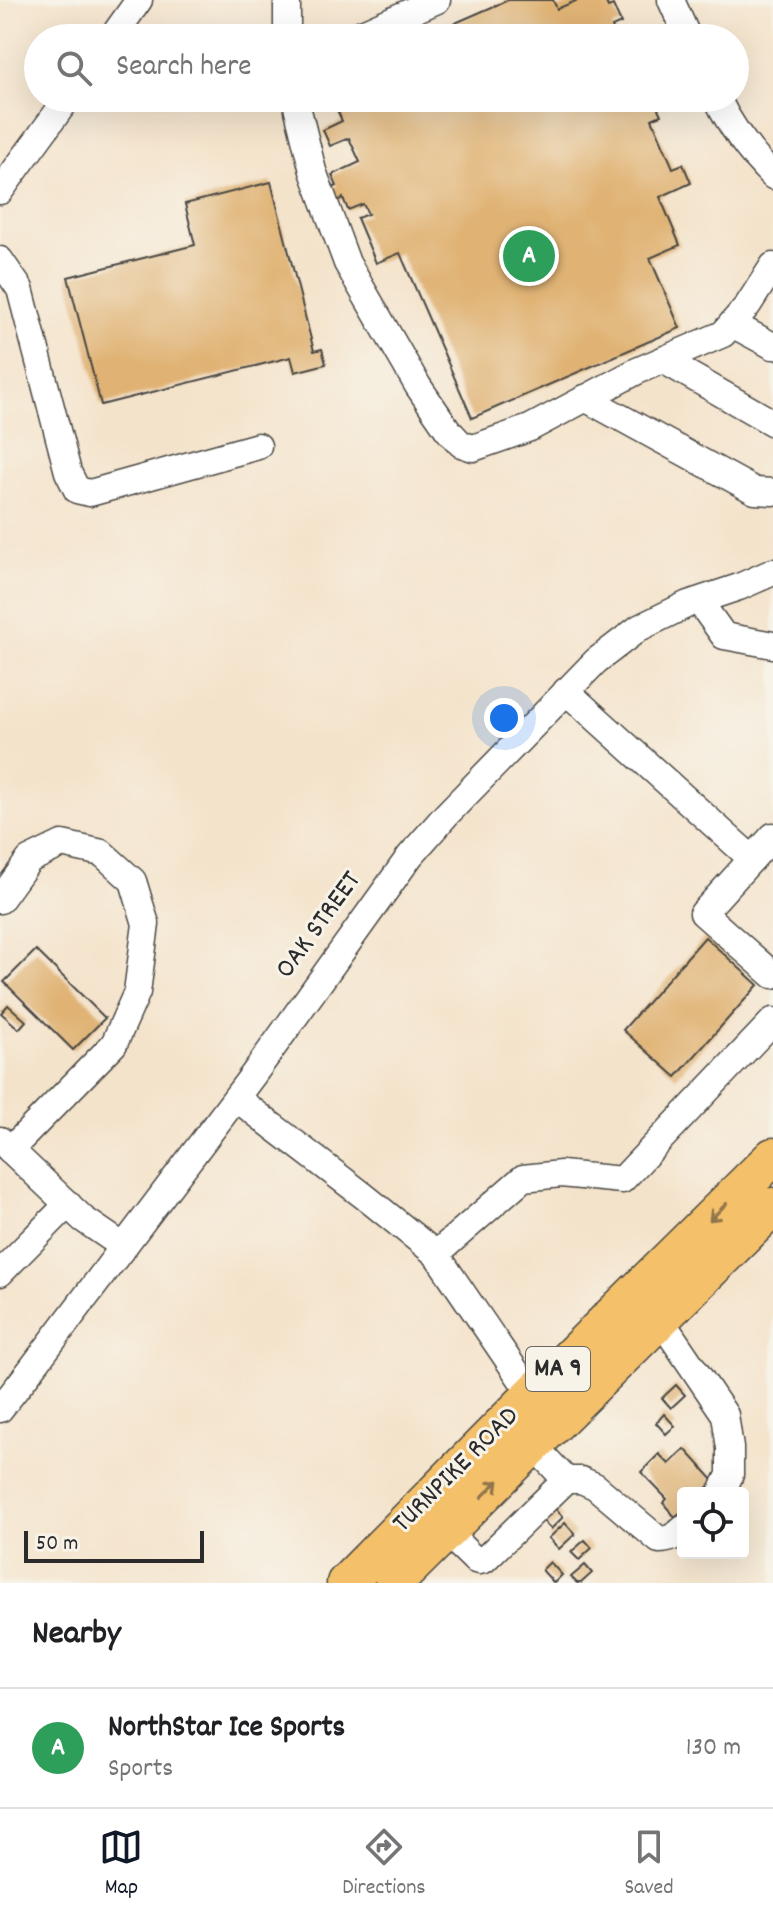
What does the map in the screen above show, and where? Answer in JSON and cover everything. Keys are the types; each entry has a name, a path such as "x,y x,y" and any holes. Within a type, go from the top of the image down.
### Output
{"highway":[{"name":"TURNPIKE ROAD","path":"346,1583 773,1157"},
{"name":"TURNPIKE ROAD","path":"394,1583 773,1207"}],"street":[{"path":"122,24 139,0"},
{"path":"287,0 287,24"},
{"path":"383,24 437,0"},
{"path":"671,0 682,24"},
{"path":"0,191 58,112"},
{"path":"298,112 313,171 347,263 418,386 448,430 461,444 473,448 530,428 637,371 723,334 748,305 773,266"},
{"path":"723,112 756,160 773,176"},
{"path":"0,260 20,289 68,472 77,490 90,493 258,446"},
{"path":"732,324 773,346"},
{"path":"663,360 773,423"},
{"path":"585,398 755,491 773,492"},
{"name":"OAK STREET","path":"0,1409 236,1098 410,856 596,661 639,628 773,572"},
{"path":"699,601 724,636 773,645"},
{"path":"566,691 752,859"},
{"path":"773,836 703,913 773,975"},
{"path":"0,900 29,860 62,844 102,853 133,881 146,924 137,992 114,1044 5,1145 83,1219 124,1247"},
{"path":"436,1254 523,1178 561,1174 622,1180 773,1021"},
{"path":"236,1098 436,1254 532,1395"},
{"path":"0,1273 68,1204"},
{"path":"660,1319 725,1415 730,1475 724,1487"},
{"path":"533,1445 566,1480"},
{"path":"446,1532 475,1560 484,1560 566,1480 581,1480 595,1486 659,1540 677,1534"}],"building":[{"path":"508,0 553,0 557,9 578,0 605,0 608,7 613,5 621,23 619,24 453,24"},
{"path":"338,112 660,112 661,115 652,119 673,168 683,164 691,183 660,197 680,245 650,258 680,328 472,418 400,253 376,263 357,218 368,214 363,204 348,210 343,198 334,203 329,190 337,186 332,175 360,162 349,138 330,146 323,130 342,121"},
{"path":"271,182 314,351 322,349 326,364 295,372 291,357 101,405 68,277 195,245 185,204"},
{"path":"705,937 758,985 676,1077 623,1030"},
{"path":"36,950 105,1018 73,1050 4,982"},
{"path":"8,1005 26,1021 19,1029 1,1013"},
{"path":"676,1385 685,1395 671,1408 662,1398"},
{"path":"664,1414 675,1426 666,1434 656,1423"},
{"path":"685,1449 714,1481 708,1487 677,1487 675,1517 663,1503 667,1499 641,1472 659,1454 669,1464"},
{"path":"554,1507 563,1517 551,1529 541,1519"},
{"path":"565,1523 575,1534 559,1549 549,1538"},
{"path":"585,1540 592,1548 579,1560 571,1552"},
{"path":"550,1562 562,1575 554,1583 542,1570"},
{"path":"585,1565 592,1573 577,1583 571,1577"}],"place":[{"name":"NorthStar Ice Sports","path":"529,256"}]}
